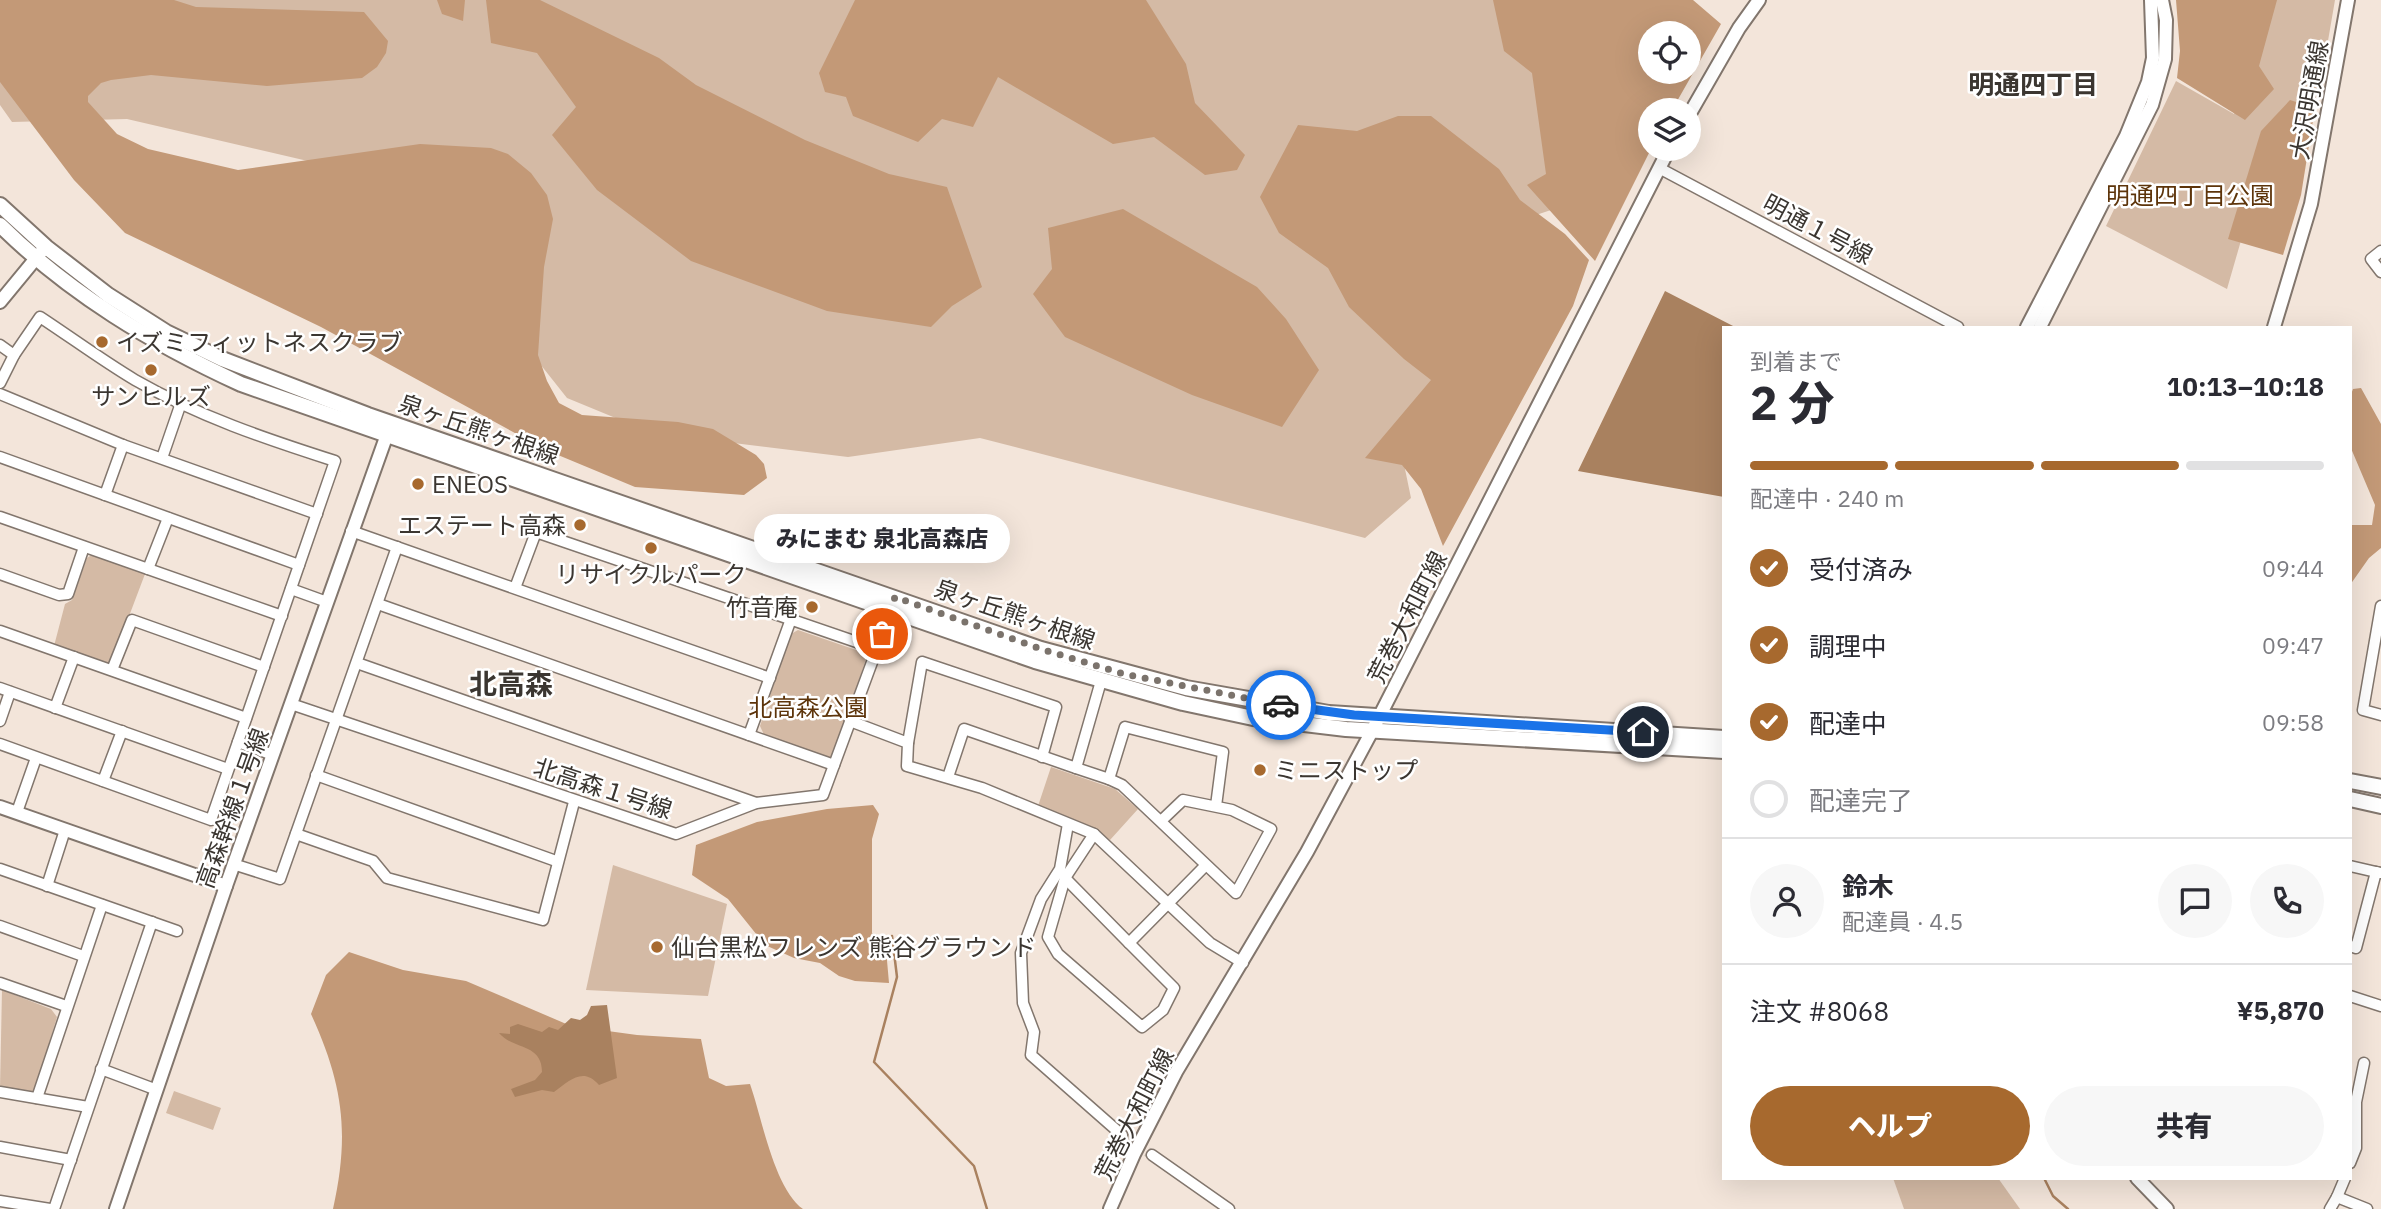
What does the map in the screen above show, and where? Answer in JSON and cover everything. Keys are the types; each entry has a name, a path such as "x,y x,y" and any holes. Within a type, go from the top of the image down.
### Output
{"main road":[{"name":"泉ヶ丘熊ヶ根線","path":"0,205 41,253 105,311 200,365 274,397 389,429 893,604 1101,681 1253,718 1372,731 1722,751"},
{"name":"泉ヶ丘熊ヶ根線","path":"0,225 41,253"},
{"name":"泉ヶ丘熊ヶ根線","path":"893,604 1124,674 1186,688 1329,713 1722,738"},
{"path":"2352,780 2381,786"},
{"path":"2352,799 2381,806"}],"street":[{"path":"1698,98 1739,28 1759,0"},
{"path":"2028,326 2126,136 2148,82 2153,58 2151,0"},
{"path":"2040,326 2152,105 2165,59 2166,20 2162,0"},
{"name":"大沢明通線","path":"2274,326 2311,204 2348,0"},
{"name":"荒巻大和町線","path":"1110,1209 1134,1154 1176,1072 1242,963 1372,731 1663,161"},
{"name":"明通１号線","path":"1659,168 1956,326"},
{"path":"2381,251 2371,259 2381,272"},
{"path":"0,302 41,253"},
{"path":"0,383 40,317 134,379 181,403 255,435 335,461 211,820 0,744"},
{"path":"0,345 15,355"},
{"path":"0,394 123,444 317,514"},
{"path":"162,458 181,403"},
{"name":"高森幹線１号線","path":"117,1209 233,864 389,429"},
{"path":"105,495 123,444"},
{"path":"0,457 299,565"},
{"path":"0,517 282,616"},
{"path":"148,569 168,518"},
{"path":"351,531 770,678"},
{"path":"515,588 536,532 877,649"},
{"path":"0,574 60,595 68,594 85,547"},
{"path":"233,864 280,879 397,547"},
{"path":"291,589 327,602"},
{"path":"378,604 834,765"},
{"name":"北高森１号線","path":"291,704 573,802 676,834 757,803 823,795 893,604"},
{"path":"2381,606 2363,710 2381,715"},
{"path":"112,670 132,620 264,667"},
{"path":"749,735 792,620"},
{"path":"0,631 246,718"},
{"path":"55,708 74,657"},
{"path":"1042,757 1056,707 922,662 908,743 907,766 948,777 1094,834 1210,943 1242,963"},
{"path":"356,663 757,803"},
{"path":"1076,768 1101,681"},
{"path":"0,721 5,690 229,769"},
{"path":"850,721 908,743"},
{"path":"1109,779 1125,727 1223,752 1216,806"},
{"path":"948,777 964,729 1109,779 1122,785 1236,893 1271,829 1216,806 1182,800 1161,821"},
{"path":"103,781 122,731"},
{"path":"238,742 273,755"},
{"path":"17,813 36,758"},
{"path":"316,775 556,861"},
{"path":"296,834 373,861 387,878 543,920 573,802"},
{"path":"0,807 226,886"},
{"path":"1068,824 1060,869 1041,899 1021,953 1023,1003 1034,1032 1031,1055 1122,1135"},
{"path":"47,886 65,830"},
{"path":"1065,878 1174,988 1163,1010 1142,1027 1058,954 1048,937 1065,878 1094,834"},
{"path":"1129,943 1205,866"},
{"path":"2352,866 2379,873 2356,948 2352,947"},
{"path":"0,870 177,931"},
{"path":"37,1098 102,905"},
{"path":"0,1200 52,1209 152,922"},
{"path":"0,926 83,956"},
{"path":"0,983 66,1006"},
{"path":"2352,997 2381,1006"},
{"path":"2352,1158 2356,1148 2356,1102 2364,1063"},
{"path":"101,1069 157,1090"},
{"path":"0,1091 88,1107"},
{"path":"0,1147 71,1160"},
{"path":"1152,1155 1229,1209"},
{"path":"2139,1180 2167,1209"},
{"path":"2330,1209 2344,1180"},
{"path":"2337,1197 2367,1209"}],"green space":[{"path":"0,0 1506,0 1542,67 1560,207 1518,221 1400,445 1411,498 1365,538 980,438 848,457 652,433 567,398 491,302 424,188 127,119 12,122 0,105"},
{"name":"明通四丁目公園","path":"2264,0 2335,0 2318,99 2266,154 2227,289 2106,226 2176,81 2234,114"},
{"path":"93,554 145,574 112,661 106,665 54,646 65,604 72,600 87,558"},
{"name":"北高森公園","path":"798,630 862,652 866,659 834,755 827,759 765,737 760,726 791,634"},
{"path":"1051,767 1115,789 1138,809 1110,840 1098,831 1038,806"},
{"name":"仙台黒松フレンズ 熊谷グラウンド","path":"613,865 727,904 708,996 586,990"},
{"path":"2,990 51,1009 57,1017 35,1090 30,1093 0,1089"},
{"path":"174,1091 221,1108 213,1130 166,1113"},
{"path":"1894,1180 1999,1180 2020,1209 1904,1209"}],"shaded area":[{"path":"0,0 174,0 196,7 364,12 388,41 386,53 377,67 362,78 267,86 151,75 101,83 88,96 88,102 117,134 148,149 238,170 420,144 491,148 508,154 531,173 547,195 553,219 544,267 538,355 547,381 559,403 582,415 678,422 713,429 756,455 764,464 767,478 744,495 635,487 546,450 321,327 125,233 74,180 0,82"},
{"path":"437,0 465,0 463,21 442,14"},
{"path":"486,0 540,0 659,58 696,85 805,140 889,174 947,187 982,287 952,306 931,327 827,311 691,261 597,190 552,135 576,107 537,53 491,43"},
{"path":"855,0 1146,0 1186,64 1195,103 1245,155 1237,170 1205,175 1154,137 1113,144 998,77 973,127 942,119 918,142 853,116 846,97 825,92 819,73"},
{"path":"1493,0 1693,0 1721,24 1701,59 1701,21 1638,21 1638,84 1687,84 1679,98 1638,98 1638,161 1645,161 1595,261 1527,185 1546,174 1532,73 1504,51"},
{"path":"2176,0 2277,0 2259,66 2274,89 2245,120 2177,78 2180,51"},
{"path":"2290,100 2315,108 2301,195 2283,255 2228,239 2261,131"},
{"path":"1398,116 1431,116 1499,169 1520,200 1565,234 1589,260 1573,306 1443,546 1421,489 1402,465 1365,458 1431,380 1404,359 1349,307 1328,268 1279,233 1260,197 1298,125 1357,131"},
{"path":"1123,209 1257,287 1286,319 1319,370 1282,427 1192,395 1065,337 1033,294 1052,269 1048,228"},
{"path":"1665,291 1733,326 1722,326 1722,497 1578,471"},
{"path":"2361,388 2381,424 2381,548 2369,558 2352,582 2352,525 2372,525 2375,505 2352,451 2353,389"},
{"path":"873,805 879,814 872,839 872,933 885,938 889,983 855,981 839,976 820,963 794,958 765,945 728,899 692,875 696,845 757,822 827,809"},
{"path":"349,952 403,970 466,981 571,1026 637,1035 701,1039 709,1078 726,1086 750,1084 777,1169 793,1199 803,1209 333,1209 341,1156 340,1109 330,1063 311,1014 326,975"},
{"path":"607,1005 617,1078 599,1085 593,1079 576,1077 554,1092 542,1090 515,1097 511,1089 535,1080 542,1072 541,1063 532,1051 499,1033 510,1034 510,1027 518,1024 542,1032 549,1027 558,1030 571,1018 580,1020 587,1015 591,1006"}],"waterway":[{"path":"892,936 897,977 874,1062 974,1166 987,1209"},
{"path":"2045,1180 2053,1196 2068,1209"}],"tunnel":[{"path":"1122,1135 1152,1155"}],"way so far":[{"path":"882,634 895,597 1041,649 1124,674 1281,705"}],"place":[{"name":"イズミフィットネスクラブ","path":"102,342"},
{"name":"サンヒルズ","path":"151,370"},
{"name":"ENEOS","path":"418,484"},
{"name":"エステート高森","path":"580,525"},
{"name":"リサイクルパーク","path":"651,548"},
{"name":"竹音庵","path":"812,607"},
{"name":"みにまむ 泉北高森店","path":"882,634"},
{"name":"ミニストップ","path":"1260,770"},
{"name":"仙台黒松フレンズ 熊谷グラウンド","path":"657,947"}],"district":[{"name":"明通四丁目","path":"2033,84"},
{"name":"北高森","path":"511,683"}],"route":[{"path":"1281,705 1329,713 1379,717 1643,732"}]}
